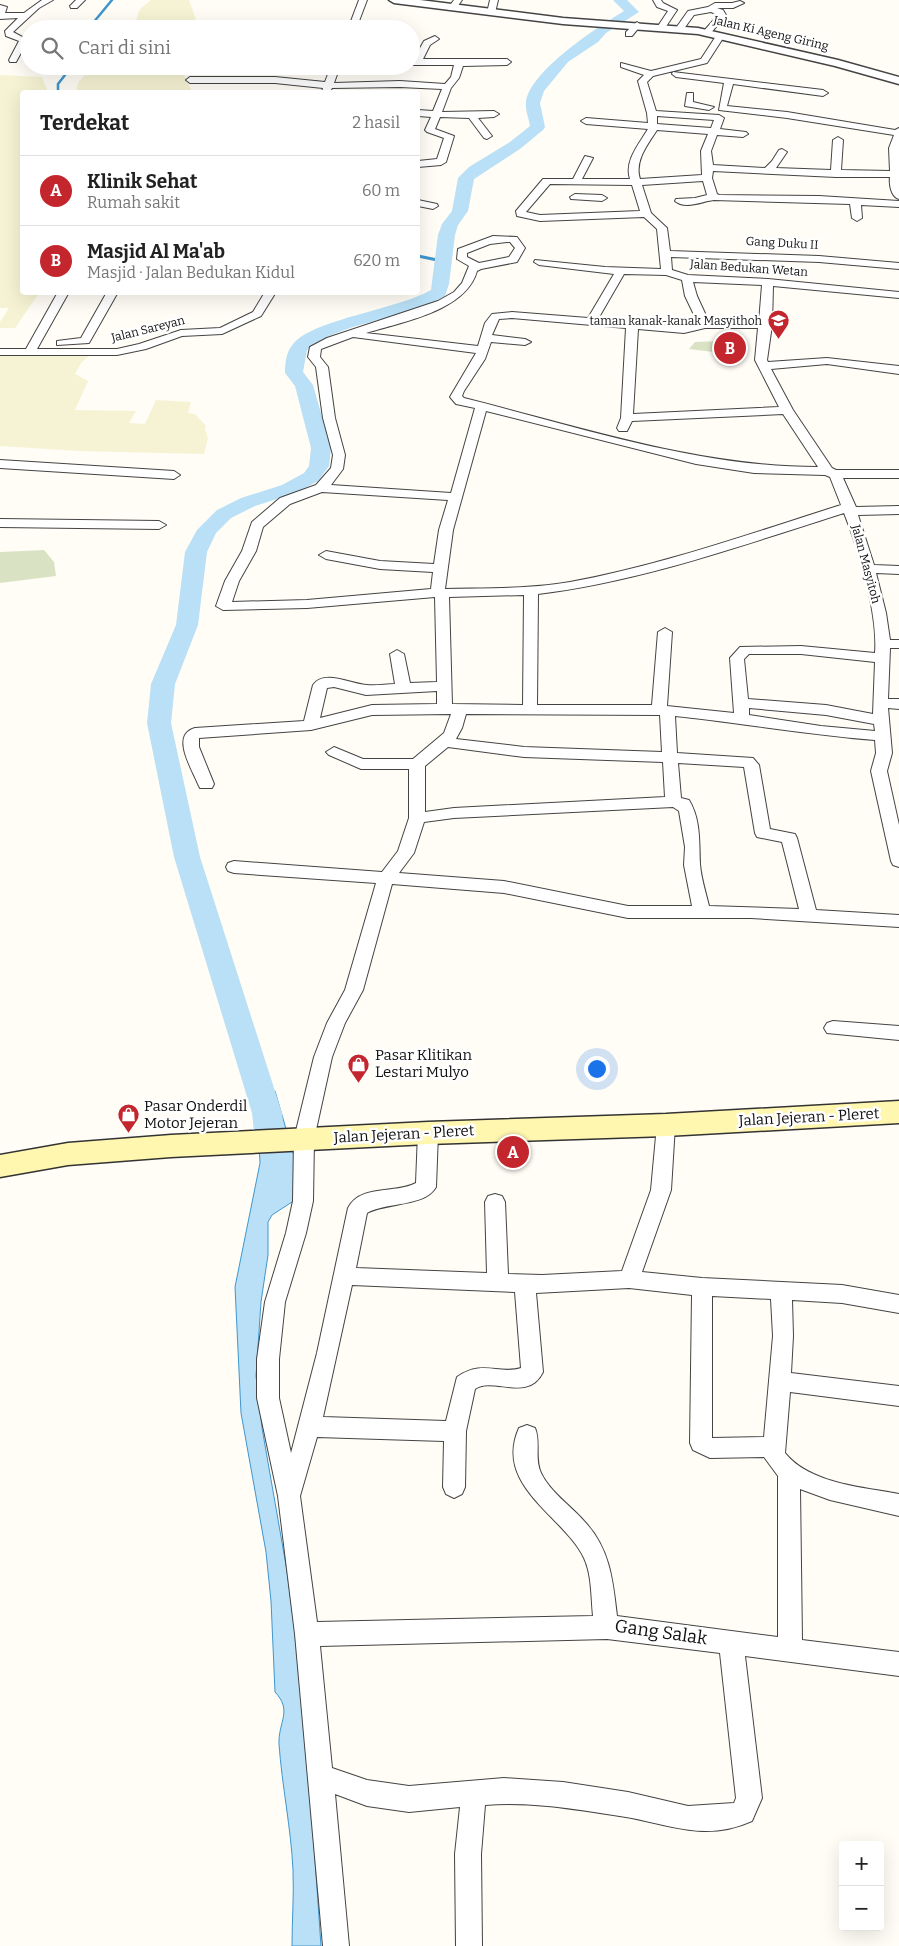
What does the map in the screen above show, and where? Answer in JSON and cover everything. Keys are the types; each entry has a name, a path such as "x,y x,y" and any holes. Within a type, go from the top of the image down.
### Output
{"main road":[{"name":"Jalan Jejeran - Pleret","path":"0,1166 68,1154 300,1139 666,1125 899,1112"}],"street":[{"path":"21,20 36,6 49,0"},
{"path":"74,6 81,0"},
{"path":"355,20 363,0"},
{"name":"Jalan Ki Ageng Giring","path":"394,0 455,4 491,13 582,23 634,28 662,26 707,32 838,63 899,81"},
{"path":"491,13 494,0"},
{"path":"657,0 660,5 673,10 662,26"},
{"path":"680,28 691,12 714,5 733,6 740,3"},
{"path":"707,32 722,15 714,5"},
{"path":"3,7 0,16 26,15"},
{"path":"20,21 8,32 20,38"},
{"path":"667,272 662,228 646,214 634,174 635,160 652,132 653,126 652,113 642,84 644,78 650,74 704,61 721,35"},
{"path":"420,53 427,43 435,39"},
{"path":"0,61 17,60 20,51"},
{"path":"420,62 507,62"},
{"path":"420,164 440,162 449,136 430,131 438,115 447,87 455,78 459,63"},
{"path":"624,65 650,74"},
{"path":"660,72 823,93"},
{"path":"327,89 332,75"},
{"path":"196,90 190,77 275,80 327,89 352,90 400,84 447,87"},
{"path":"715,197 712,194 706,151 722,112 728,81"},
{"path":"690,95 689,105 722,112"},
{"path":"652,113 722,112 787,116 899,133 894,148 897,174 894,184 899,196"},
{"path":"420,113 472,116 494,114"},
{"path":"472,116 488,136"},
{"path":"586,121 743,134"},
{"path":"836,174 838,140"},
{"path":"768,171 776,163 782,152"},
{"path":"576,182 588,158"},
{"path":"646,214 540,218 521,214 521,211 547,181 636,182 708,173 768,171 897,174"},
{"path":"575,197 602,203 603,183"},
{"path":"680,201 697,202 700,198 715,197 899,204"},
{"path":"855,201 857,218"},
{"path":"420,203 433,206"},
{"path":"320,488 337,469 339,455 329,418 322,367 314,357 316,347 345,334 413,315 452,298 467,285 472,269 478,266 512,260 520,248 513,239 507,238 487,241 462,251 462,259 478,266"},
{"name":"Gang Duku II","path":"664,254 735,254 867,272 899,266"},
{"name":"Jalan Bedukan Wetan","path":"539,262 576,267 667,272 687,278 768,282 899,295"},
{"path":"590,322 621,270"},
{"path":"862,291 867,272"},
{"path":"687,278 690,296 705,325"},
{"path":"768,282 765,296 766,325 762,360 766,366 827,362 899,370"},
{"path":"29,353 62,295"},
{"path":"36,341 85,341 112,295"},
{"name":"Jalan Sareyan","path":"0,352 106,353 134,349 181,333 226,330 257,314 269,295"},
{"path":"766,325 705,325 684,330 501,315 494,317 490,323 485,344 475,368 456,397 460,401 482,405 617,441 732,466 832,473 899,474"},
{"path":"617,441 627,418 632,327"},
{"path":"345,334 485,344 525,342"},
{"name":"Jalan Masyitoh","path":"766,366 787,410 832,473 850,510 868,569 883,651 880,703 883,729 892,754 879,771 899,861"},
{"path":"334,752 361,764 417,764 446,742 458,724 444,686 440,568 446,530 482,405"},
{"path":"627,418 787,410"},
{"path":"0,464 174,475"},
{"path":"456,497 320,488 285,501 257,525 249,551 232,580 223,606 307,604 440,593 531,591 570,586 653,568 850,510 899,510"},
{"path":"0,523 159,525"},
{"path":"326,555 380,565 440,568"},
{"path":"868,569 899,570"},
{"path":"530,708 531,591"},
{"path":"665,632 663,711 673,802"},
{"path":"742,718 737,658 745,650 883,651 899,644"},
{"path":"397,654 403,687"},
{"path":"312,724 320,685 323,683 334,682 366,690 444,686"},
{"path":"742,702 826,710 883,729"},
{"path":"880,703 899,704"},
{"path":"206,784 191,747 193,733 312,724 372,710 452,709 504,711 530,708 663,711 742,718 821,731 883,729"},
{"path":"446,742 524,752 748,762 751,765 763,833 789,838 809,914"},
{"path":"336,1946 307,1634 289,1496 268,1398 268,1359 275,1302 296,1233 303,1201 300,1139 323,1057 336,1023 354,990 386,878 406,853 417,818 417,764"},
{"path":"417,818 463,813 673,802 683,804 687,811 693,847 692,865 702,912"},
{"path":"234,867 504,887 628,912 742,911 899,921"},
{"path":"833,1028 899,1033"},
{"path":"629,1280 661,1190 666,1125"},
{"path":"289,1496 311,1427 358,1208 374,1199 413,1194 426,1187 428,1133"},
{"path":"495,1202 498,1282"},
{"path":"343,1276 524,1283 629,1280 702,1287 842,1294 899,1304"},
{"path":"454,1488 455,1431 464,1386 468,1380 476,1378 522,1378 532,1372 524,1283"},
{"path":"702,1287 701,1443 710,1448 775,1447"},
{"path":"782,1290 780,1381 774,1456 779,1465 789,1473 837,1490 899,1505"},
{"path":"780,1381 899,1396"},
{"path":"311,1427 455,1431"},
{"name":"Gang Salak","path":"526,1435 527,1464 537,1490 574,1523 594,1553 599,1572 607,1627 790,1648 899,1664"},
{"path":"789,1473 790,1648"},
{"path":"307,1634 607,1627"},
{"path":"319,1776 368,1793 409,1799 504,1790 563,1796 628,1806 688,1819 732,1817 743,1812 749,1798 731,1642"},
{"path":"469,1946 468,1854 474,1792"}],"shaded area":[{"path":"151,0 189,0 196,20 136,20 140,9"},
{"path":"0,75 42,77 47,90 20,90 20,295 38,295 15,328 0,328 0,322 9,308 0,308"},
{"path":"85,75 184,75 191,90 76,90 78,83"},
{"path":"0,355 90,355 81,363 75,374 88,381 75,410 136,411 129,423 145,424 156,400 191,402 188,413 195,414 206,426 208,438 204,454 79,451 0,446"}],"green space":[{"path":"720,341 713,352 689,349 695,342"},
{"path":"44,550 54,562 56,576 0,583 0,552"}],"water":[{"path":"275,1091 296,1163 300,1193 292,1202 272,1215 268,1222 268,1255 261,1302 256,1376 262,1428 287,1571 304,1702 321,1946 292,1946 293,1870 279,1744 284,1711 283,1705 275,1692 271,1601 266,1552 241,1413 235,1287 260,1163 258,1124 254,1097"}],"waterway":[{"path":"95,20 112,0"},
{"path":"269,1132 267,1113 187,857 159,723 163,684 187,625 196,552 207,530 224,514 248,502 289,489 311,477 319,466 321,448 304,385 294,373 295,359 300,347 310,339 325,332 406,308 424,301 439,292 446,235 450,224 460,211 466,178 474,170 515,145 538,127 533,103 537,90 563,59 593,39 601,30 632,12 619,0"},
{"path":"58,90 58,84 65,75"},
{"path":"420,256 442,261"}],"place":[{"name":"taman kanak-kanak Masyithoh","path":"778,340"},
{"name":"Masjid Al Ma'ab","path":"730,348"},
{"name":"Pasar Klitikan Lestari Mulyo","path":"359,1083"},
{"name":"Pasar Onderdil Motor Jejeran","path":"128,1134"},
{"name":"Klinik Sehat","path":"513,1152"}]}
